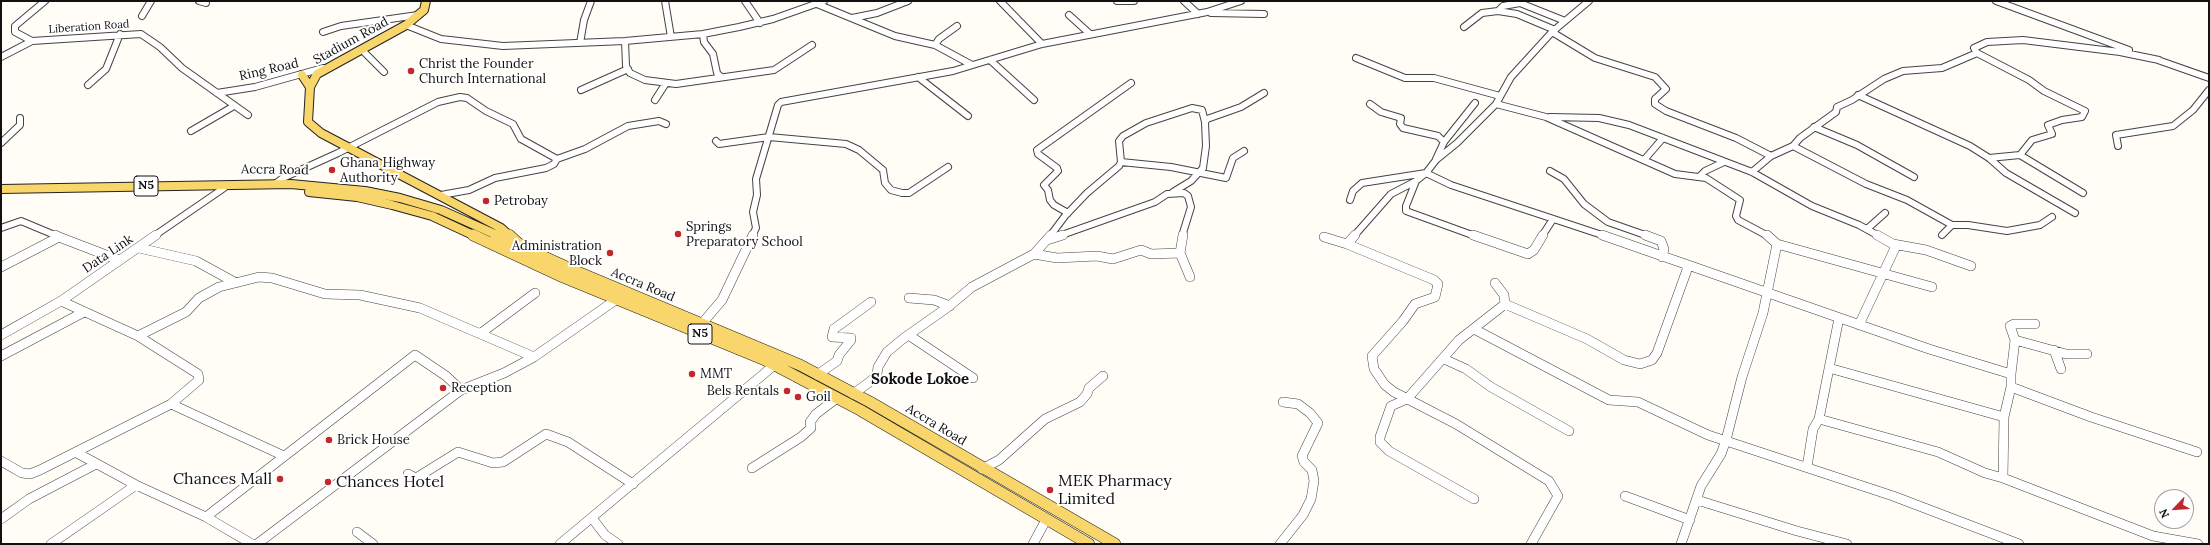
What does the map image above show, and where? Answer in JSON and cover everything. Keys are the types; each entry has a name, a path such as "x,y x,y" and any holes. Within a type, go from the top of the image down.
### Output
{"main road":[{"name":"Stadium Road","path":"310,87 314,78 325,67 362,50 406,25 424,10 426,1"},
{"path":"302,75 310,87 308,122 310,126 490,222 511,235 522,247"},
{"name":"Accra Road","path":"1,189 275,184 327,186 400,198 440,210 494,240 617,299 783,357 853,394 1115,544"},
{"name":"Accra Road","path":"1,193 224,188 320,192 371,200 432,216 494,240 522,247 775,365 837,398 1089,544"},
{"path":"490,222 494,240"}],"street":[{"name":"Liberation Road","path":"45,1 15,26 15,32 32,42 120,34 141,34 160,48 182,68 248,115"},
{"path":"142,16 151,1"},
{"path":"199,1 206,4"},
{"path":"580,43 584,20 591,1"},
{"path":"665,1 671,37"},
{"path":"745,1 760,23"},
{"path":"406,25 442,39 503,46 625,41 703,34 760,23 824,1"},
{"path":"852,18 877,13 908,1"},
{"path":"1000,1 1042,44"},
{"path":"1117,1 1134,1"},
{"path":"1184,1 1198,14"},
{"path":"698,328 722,300 756,228 753,212 757,195 756,179 778,105 781,102 918,77 990,60 1042,44 1198,14 1241,1"},
{"path":"1436,160 1446,153 1496,104 1511,77 1553,31 1589,1"},
{"path":"1996,1 2209,78"},
{"path":"1498,11 1503,6 1517,3 1565,21"},
{"path":"817,4 895,36 935,45 972,64"},
{"path":"1464,27 1482,13 1498,11 1517,14 1553,31 1595,58 1655,77 1666,89 1655,99 1655,104 1666,111 1736,138 1771,156"},
{"path":"1207,12 1220,14 1264,14"},
{"path":"323,32 341,26 418,15"},
{"path":"1069,15 1090,34"},
{"path":"935,45 939,39 957,26"},
{"path":"88,85 106,69 120,34"},
{"path":"703,34 704,42 713,54 717,73 720,76"},
{"path":"2020,155 2032,140 2052,134 2048,125 2062,120 2082,117 2085,114 2085,111 2044,91 2029,80 1978,54 1974,48 1988,42 2023,40 2120,52 2138,57 2159,60"},
{"path":"625,41 626,66 630,73 644,80 666,83 690,83 720,76 774,70 812,45"},
{"path":"1,58 32,42"},
{"path":"362,50 384,72"},
{"path":"1752,172 1771,156 1793,146 1800,138 1836,112 1837,107 1852,100 1884,79 1903,72 1942,68 1957,60 1978,54"},
{"path":"1356,58 1405,78 1434,78 1500,96"},
{"path":"990,60 1034,100"},
{"name":"Ring Road","path":"217,93 255,87 302,75 325,67"},
{"path":"581,90 628,69"},
{"path":"918,77 968,116"},
{"path":"655,100 666,83"},
{"path":"1068,213 1054,206 1050,200 1048,190 1044,186 1058,172 1057,168 1038,154 1037,150 1131,84"},
{"path":"2118,146 2116,135 2157,130 2172,126 2193,110 2193,107 2209,90"},
{"path":"1205,122 1211,117 1241,107 1264,93"},
{"path":"1858,95 1970,146 1989,158 2006,173 2075,213"},
{"path":"275,184 283,178 350,147 438,102 460,96 467,98 486,111 513,124 521,139 557,159"},
{"path":"1347,244 1391,194 1416,181 1426,173 1436,160 1444,142 1475,103"},
{"path":"1370,104 1381,112 1401,118 1400,124 1403,128 1438,136 1444,142"},
{"path":"1496,104 1546,117 1682,177 1700,176 1726,189 1738,198 1740,200 1736,216 1738,220 1767,235 1777,244 1932,287"},
{"path":"191,131 234,106"},
{"path":"853,394 871,381 877,374 878,367 887,352 972,288 1034,254 1068,213 1087,193 1119,166 1121,162 1119,141 1129,132 1146,123 1198,108 1202,110 1205,122 1206,146 1203,168 1191,181 1172,193 1149,204 1089,227 1047,240"},
{"path":"1546,117 1613,120 1752,172 1812,206 1867,229 1893,244 1926,250 1971,266"},
{"path":"1,143 20,125 20,118"},
{"path":"441,195 469,190 495,178 546,168 554,164 557,159 585,149 628,126 659,121 666,124"},
{"path":"1814,127 1857,145 1914,177"},
{"path":"716,141 720,144 769,136 814,140 853,147 882,170 885,183 890,190 902,193 909,193 948,168"},
{"path":"1644,160 1663,138"},
{"path":"1793,146 1866,184 1907,200 1952,225 1968,225 2007,231 2040,225 2052,217"},
{"path":"1121,162 1228,177 1233,158 1244,151"},
{"path":"1989,158 2020,155 2083,193"},
{"path":"1700,176 1705,171 1724,162"},
{"path":"1550,171 1564,179 1584,204 1608,222 1661,241 1664,249 1662,257"},
{"path":"1350,200 1353,191 1362,182 1426,173 1451,185 1768,292 1929,349 2011,374"},
{"path":"1416,181 1406,206 1406,211 1410,214 1528,254 1534,250 1553,219"},
{"name":"Data Link","path":"1,335 61,301 224,188"},
{"path":"1172,193 1185,193 1190,203 1180,253 1190,277"},
{"path":"1867,229 1885,213"},
{"path":"1,228 21,221 119,260"},
{"path":"1942,235 1948,232 1952,225"},
{"path":"1,267 59,237"},
{"path":"1324,237 1347,244 1434,280 1438,284 1435,297 1414,304 1403,321 1372,356 1374,369 1385,385 1394,392 1480,438 1549,481 1558,496 1531,544"},
{"path":"1681,544 1701,486 1720,454 1726,440 1768,292 1777,244"},
{"path":"1859,325 1895,248 1893,244"},
{"path":"139,248 196,261 236,283"},
{"path":"1034,254 1057,258 1097,256 1113,259 1141,250 1151,254 1180,253"},
{"path":"1505,304 1587,340 1624,360 1640,364 1652,360 1657,353 1688,266"},
{"path":"138,336 186,312 198,298 219,287 259,277 272,278 325,294 360,295 420,308 534,357"},
{"path":"1495,283 1504,295 1505,304"},
{"path":"481,333 535,293"},
{"path":"909,298 934,300 950,306"},
{"path":"257,544 461,390 504,373 534,357 617,299"},
{"path":"1,461 22,473 30,474 77,454 171,404 199,380 198,374 138,336 61,301"},
{"path":"817,375 837,361 839,355 851,340 851,338 832,337 834,329 871,302"},
{"path":"1474,499 1389,451 1380,442 1389,409 1394,404 1407,398 1444,359 1459,340 1505,304"},
{"path":"1,356 84,312"},
{"path":"1807,467 1813,429 1819,419 1839,318"},
{"path":"2003,478 2004,417 2011,387 2015,340 2010,326 2014,324 2035,324"},
{"path":"1474,329 1598,396 1622,403 1638,402 1688,427 1893,496 2019,544"},
{"path":"910,336 973,378"},
{"path":"2015,340 2066,354 2087,354"},
{"path":"2054,350 2061,369"},
{"path":"206,517 415,355 446,376 461,390"},
{"path":"560,544 783,357"},
{"path":"1444,359 1466,369 1491,387 1569,431"},
{"path":"1828,368 2004,417"},
{"path":"982,469 999,460 1045,419 1080,402 1087,394 1089,388 1103,376"},
{"path":"2011,387 2091,417 2198,452"},
{"path":"752,468 801,437 811,428 810,422 816,414 837,398"},
{"path":"1280,544 1303,515 1311,499 1314,481 1312,470 1304,462 1302,456 1318,423 1310,413 1298,404 1283,402"},
{"path":"171,404 284,456"},
{"path":"1819,419 1938,452 1985,473 2003,478 2161,539 2186,540 2198,544"},
{"path":"408,474 416,478 458,452 493,463 503,462 546,434 568,442 633,484"},
{"path":"77,454 136,485 206,517 252,544"},
{"path":"1,519 29,499 96,464"},
{"path":"51,544 136,485"},
{"path":"1625,496 1690,520"},
{"path":"1697,500 1797,531 1847,544"},
{"path":"592,518 605,535 618,544"},
{"path":"1032,544 1046,520"},
{"path":"357,532 372,544"}],"place":[{"name":"Christ the Founder Church International","path":"411,71"},
{"name":"Ghana Highway Authority","path":"332,170"},
{"name":"Petrobay","path":"486,201"},
{"name":"Springs Preparatory School","path":"678,234"},
{"name":"Administration Block","path":"610,253"},
{"name":"MMT","path":"692,374"},
{"name":"Reception","path":"443,388"},
{"name":"Bels Rentals","path":"787,391"},
{"name":"Goil","path":"798,397"},
{"name":"Brick House","path":"329,440"},
{"name":"Chances Mall","path":"280,479"},
{"name":"Chances Hotel","path":"328,482"},
{"name":"MEK Pharmacy Limited","path":"1050,490"}],"district":[{"name":"Sokode Lokoe","path":"920,380"}]}
